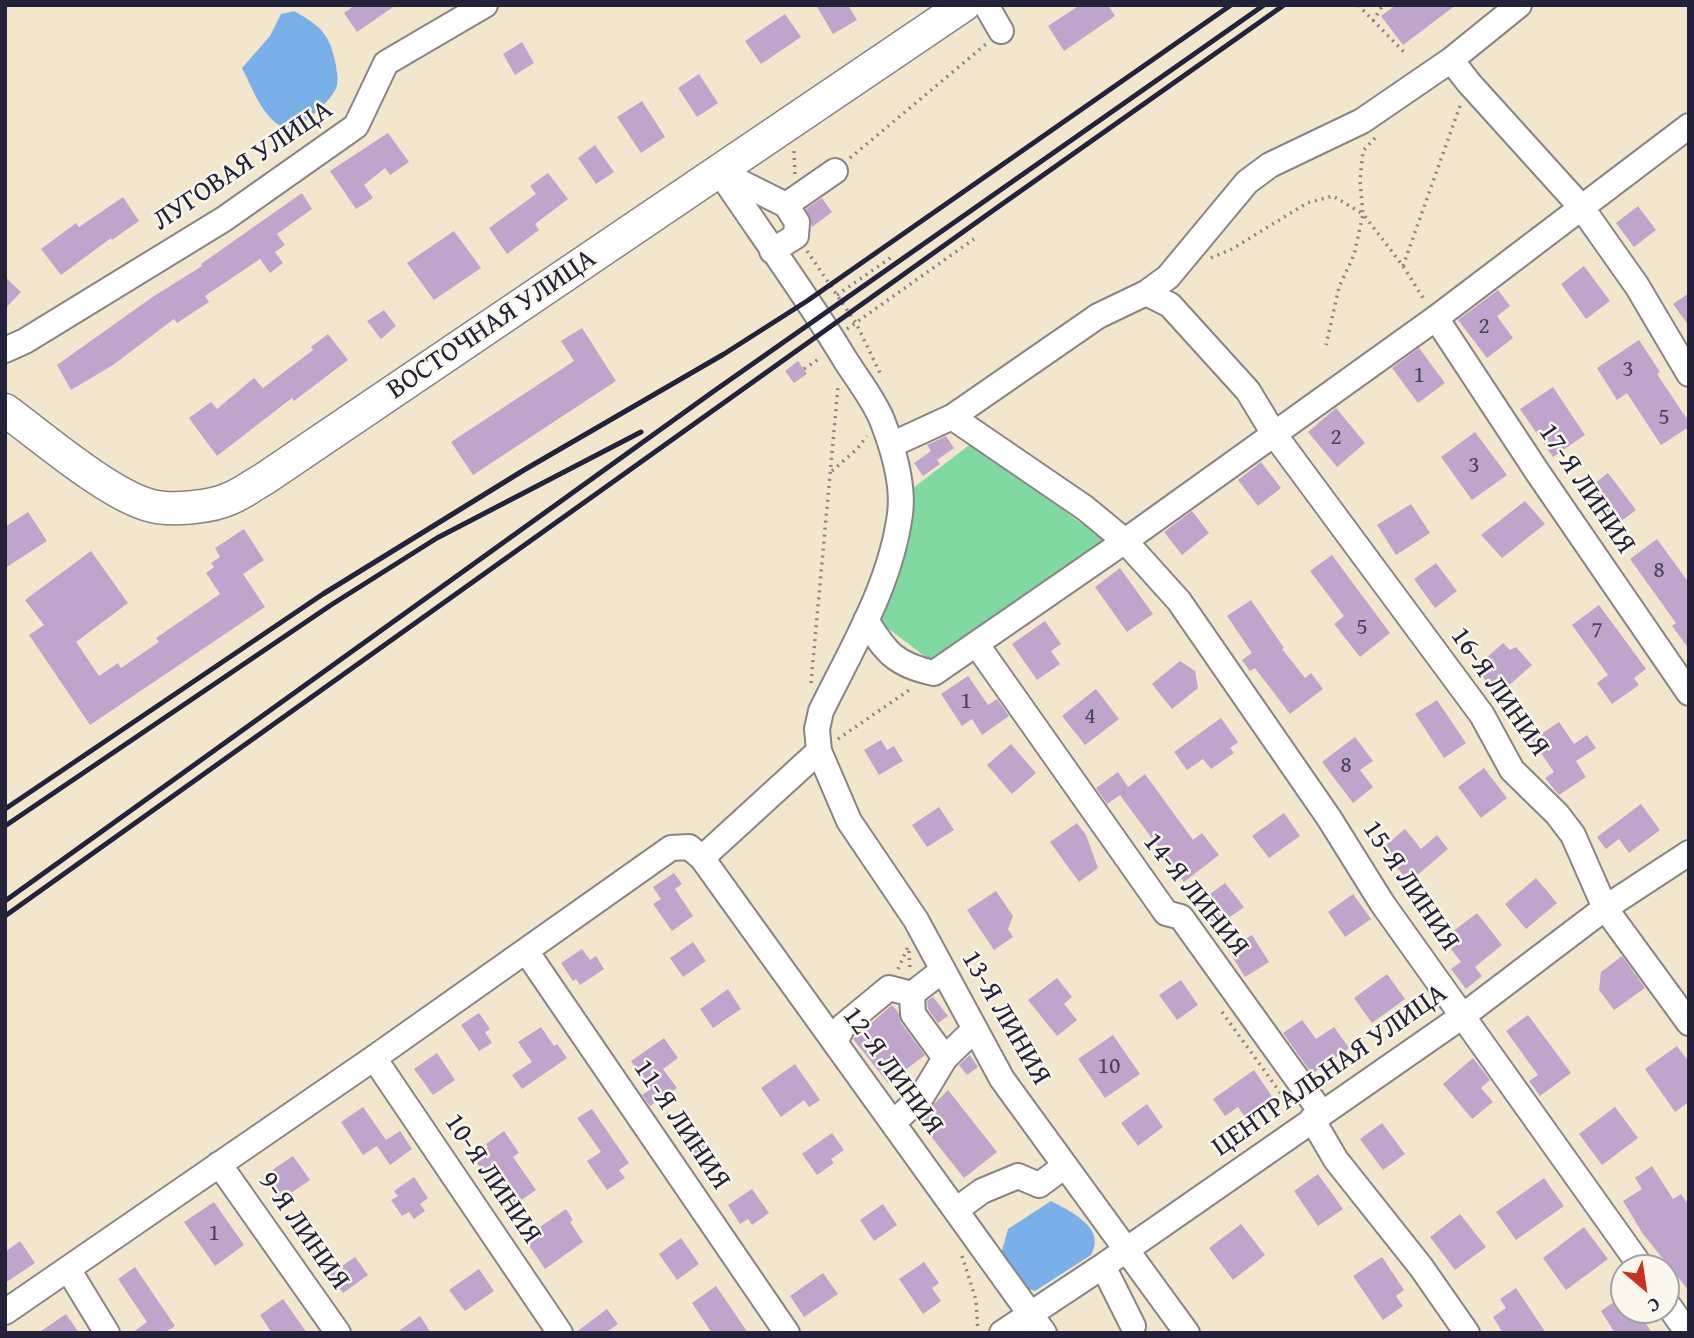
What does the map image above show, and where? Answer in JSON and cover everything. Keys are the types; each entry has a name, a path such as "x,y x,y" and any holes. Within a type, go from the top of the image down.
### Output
{"main road":[{"name":"ВОСТОЧНАЯ УЛИЦА","path":"5,410 100,480 130,497 153,506 194,507 230,499 264,479 964,5"}],"street":[{"name":"ЛУГОВАЯ УЛИЦА","path":"5,350 25,341 224,219 356,126 386,63 485,5"},
{"path":"986,5 1001,31"},
{"path":"891,445 952,417 1098,316 1146,293 1168,277 1247,182 1258,173 1269,165 1362,121 1451,60 1519,5"},
{"path":"1451,60 1582,208 1637,286 1689,374"},
{"path":"719,171 814,310 881,417 891,445 899,484 900,511 895,542 866,620 881,645 909,668 934,673 1125,541 1436,318 1689,126"},
{"path":"719,171 786,205 797,222 796,236 772,251"},
{"path":"786,205 835,171"},
{"name":"16-Я ЛИНИЯ","path":"1146,293 1170,305 1248,391 1274,434 1482,715 1512,770 1557,814 1573,835 1605,908 1689,1023"},
{"name":"17-Я ЛИНИЯ","path":"1436,318 1538,473 1689,693"},
{"name":"15-Я ЛИНИЯ","path":"952,417 1085,508 1125,541 1179,601 1329,818 1382,902 1632,1254"},
{"name":"13-Я ЛИНИЯ","path":"866,620 821,711 817,729 819,751 849,821 916,920 1002,1079 1187,1333"},
{"name":"14-Я ЛИНИЯ","path":"977,645 1166,914 1181,917 1316,1115 1336,1160 1421,1267 1467,1333"},
{"path":"5,1312 374,1058 671,848 695,853 819,751"},
{"name":"12-Я ЛИНИЯ","path":"695,853 1037,1323"},
{"name":"ЦЕНТРАЛЬНАЯ УЛИЦА","path":"1002,1333 1037,1323 1103,1266 1316,1115 1464,1015 1605,908 1689,853"},
{"name":"11-Я ЛИНИЯ","path":"526,951 788,1333"},
{"path":"835,1042 843,1026 900,991 943,970"},
{"path":"900,991 912,1014 945,1058"},
{"path":"893,1123 922,1096 945,1058 975,1029"},
{"name":"10-Я ЛИНИЯ","path":"374,1058 560,1333"},
{"name":"9-Я ЛИНИЯ","path":"219,1164 338,1333"},
{"path":"956,1210 982,1191 1018,1176 1039,1185 1065,1166"},
{"path":"1103,1266 1133,1326"},
{"path":"68,1269 107,1333"}],"path":[{"path":"1359,5 1404,52"},
{"path":"1373,22 1383,5"},
{"path":"835,171 1001,31"},
{"path":"1403,266 1469,83"},
{"path":"1326,345 1339,288 1354,255 1363,214 1360,181 1363,151 1381,132"},
{"path":"1206,260 1232,248 1307,203 1332,196 1363,214 1403,266 1436,318"},
{"path":"796,236 856,323 880,373"},
{"path":"856,323 974,239"},
{"path":"837,295 893,256"},
{"path":"804,369 820,358"},
{"path":"811,686 838,398 838,386 834,380"},
{"path":"819,751 934,673"},
{"path":"900,991 908,945"},
{"path":"961,1253 976,1300 978,1333"}],"green space":[{"path":"972,443 1108,543 934,663 878,621 909,544 913,488"}],"water":[{"path":"294,11 318,27 327,38 338,79 330,98 294,132 284,128 268,115 242,68 270,36 281,14"},
{"path":"1051,1201 1084,1222 1094,1237 1095,1245 1091,1255 1035,1291 1019,1286 1001,1254 1008,1229"}],"building":[{"path":"355,5 396,5 357,32 344,13"},
{"path":"816,5 848,5 857,20 833,34"},
{"path":"1080,5 1108,5 1115,16 1064,51 1048,26"},
{"path":"1396,5 1456,5 1403,45 1381,16"},
{"path":"785,14 801,37 761,64 745,41"},
{"path":"522,42 534,63 515,75 503,54"},
{"path":"699,74 718,103 697,117 678,88"},
{"path":"642,101 665,137 641,153 617,117"},
{"path":"388,133 409,162 390,175 385,168 364,185 373,198 356,209 330,171"},
{"path":"595,145 614,172 596,184 578,158"},
{"path":"548,173 568,199 535,224 539,230 507,254 489,228 536,194 530,186"},
{"path":"302,193 312,209 277,234 285,245 275,252 283,263 270,273 260,259 205,296 209,302 177,323 174,319 113,365 71,390 57,365 154,296 202,266 201,264"},
{"path":"123,197 139,221 61,275 41,249 76,223 79,227"},
{"path":"822,198 832,212 812,227 806,209"},
{"path":"1638,206 1656,230 1634,247 1616,223"},
{"path":"454,231 481,268 434,300 407,263"},
{"path":"1584,266 1610,301 1586,319 1561,284"},
{"path":"5,277 21,292 5,309"},
{"path":"1498,290 1510,306 1497,316 1513,338 1487,358 1458,320"},
{"path":"1689,293 1689,326 1673,304"},
{"path":"384,310 396,326 381,339 367,321"},
{"path":"582,328 616,381 473,475 451,442 574,361 561,341"},
{"path":"328,334 348,360 294,401 292,398 217,456 189,418 211,402 217,409 254,378 263,388 313,350 311,347"},
{"path":"1639,340 1660,372 1657,374 1689,422 1689,427 1661,445 1627,393 1617,400 1597,368"},
{"path":"1419,348 1445,383 1418,403 1392,368"},
{"path":"798,361 807,374 794,383 785,371"},
{"path":"1553,387 1585,435 1553,457 1520,409"},
{"path":"1336,408 1365,443 1337,467 1308,432"},
{"path":"1475,432 1507,475 1472,500 1441,457"},
{"path":"946,436 954,448 937,460 927,445"},
{"path":"931,451 940,464 923,476 914,463"},
{"path":"1261,462 1281,488 1258,506 1238,480"},
{"path":"1608,473 1636,510 1613,527 1585,491"},
{"path":"1525,501 1545,524 1502,558 1481,535"},
{"path":"1411,504 1430,533 1396,555 1377,525"},
{"path":"1192,511 1209,533 1182,555 1164,532"},
{"path":"28,512 47,541 5,568 5,527"},
{"path":"244,529 264,560 243,574 265,607 90,725 29,635 44,625 25,600 91,551 128,603 76,642 99,676 118,663 121,668 159,642 156,638 220,594 206,573 214,567 211,563 220,557 215,548"},
{"path":"1657,539 1689,583 1689,649 1672,626 1676,623 1630,559"},
{"path":"1332,555 1390,633 1360,657 1334,624 1344,616 1310,571"},
{"path":"1436,563 1457,591 1435,608 1414,579"},
{"path":"1120,568 1153,614 1127,632 1095,587"},
{"path":"1251,600 1284,648 1282,649 1305,678 1311,673 1323,689 1290,714 1255,668 1250,671 1242,660 1252,653 1227,616"},
{"path":"1599,605 1646,669 1634,678 1639,685 1612,704 1597,683 1608,675 1572,625"},
{"path":"1045,621 1061,644 1051,651 1060,664 1037,680 1012,644"},
{"path":"1503,643 1510,650 1516,647 1532,665 1498,695 1475,668"},
{"path":"1180,661 1195,671 1198,688 1172,709 1152,684"},
{"path":"968,676 988,705 997,699 1009,716 982,735 972,719 962,726 941,694"},
{"path":"1096,689 1119,719 1085,745 1062,716"},
{"path":"1437,700 1466,743 1444,758 1415,714"},
{"path":"1221,718 1238,742 1230,748 1234,753 1211,769 1203,759 1187,770 1174,752"},
{"path":"1559,722 1574,744 1587,735 1596,748 1576,761 1586,777 1559,795 1545,778 1554,772 1532,740"},
{"path":"1355,737 1373,761 1360,770 1373,787 1353,803 1322,762"},
{"path":"881,740 887,750 894,746 903,761 879,775 864,750"},
{"path":"1011,744 1036,773 1012,794 987,765"},
{"path":"1484,768 1507,798 1481,818 1458,787"},
{"path":"1118,772 1128,787 1145,774 1193,840 1202,833 1219,855 1184,882 1120,795 1107,804 1096,788"},
{"path":"1641,804 1660,830 1629,853 1619,839 1606,849 1597,837"},
{"path":"939,807 954,830 927,847 912,825"},
{"path":"1284,813 1300,836 1269,858 1252,836"},
{"path":"1077,823 1086,835 1098,868 1079,882 1050,842"},
{"path":"1405,829 1421,849 1437,835 1448,849 1409,882 1381,849"},
{"path":"674,873 682,884 675,889 693,916 672,931 653,904 661,899 653,887"},
{"path":"1536,878 1557,903 1526,929 1505,904"},
{"path":"1225,883 1244,907 1216,927 1198,903"},
{"path":"996,891 1013,916 1008,929 1013,937 994,950 967,910"},
{"path":"1353,894 1371,919 1345,937 1328,912"},
{"path":"1477,913 1502,945 1475,967 1482,976 1466,989 1451,969 1461,962 1443,939"},
{"path":"1252,935 1269,962 1245,977 1228,950"},
{"path":"693,942 706,961 683,977 670,958"},
{"path":"582,949 590,960 596,956 604,969 580,985 576,979 573,981 561,963"},
{"path":"1622,956 1645,988 1614,1010 1599,990 1601,972"},
{"path":"1387,974 1405,999 1372,1023 1354,998"},
{"path":"1057,978 1072,997 1064,1004 1077,1020 1057,1036 1028,1000"},
{"path":"1181,980 1198,1005 1177,1020 1159,995"},
{"path":"728,989 741,1009 713,1028 700,1009"},
{"path":"933,997 948,1016 938,1023 928,1009 927,1001"},
{"path":"892,1005 898,1012 901,1023 925,1055 888,1083 853,1039"},
{"path":"479,1013 490,1029 485,1032 492,1043 479,1051 461,1025"},
{"path":"1528,1015 1571,1073 1540,1096 1529,1081 1538,1075 1506,1031"},
{"path":"1302,1020 1316,1039 1334,1027 1349,1048 1312,1074 1283,1033"},
{"path":"541,1027 554,1046 557,1044 567,1058 522,1089 512,1075 532,1062 518,1042"},
{"path":"1113,1035 1140,1074 1105,1098 1078,1059"},
{"path":"664,1038 678,1058 663,1069 677,1088 650,1106 642,1095 651,1089 631,1061"},
{"path":"1677,1046 1689,1062 1689,1102 1675,1112 1645,1069"},
{"path":"437,1053 455,1080 433,1095 414,1069"},
{"path":"970,1055 978,1067 967,1075 959,1065"},
{"path":"1473,1058 1490,1080 1481,1088 1493,1102 1472,1119 1443,1084"},
{"path":"795,1064 820,1100 809,1107 804,1100 781,1117 761,1088"},
{"path":"1254,1070 1275,1101 1247,1120 1238,1107 1225,1116 1213,1099"},
{"path":"948,1090 997,1152 964,1178 918,1120"},
{"path":"1147,1104 1163,1127 1138,1146 1121,1123"},
{"path":"363,1107 386,1140 363,1155 341,1122"},
{"path":"1615,1107 1638,1138 1602,1165 1579,1134"},
{"path":"592,1109 629,1163 619,1170 625,1178 607,1190 587,1161 601,1152 577,1118"},
{"path":"1382,1123 1405,1154 1383,1170 1360,1139"},
{"path":"697,1129 712,1150 696,1161 681,1140"},
{"path":"400,1131 412,1149 390,1165 377,1146"},
{"path":"504,1131 519,1153 513,1157 536,1190 511,1207 473,1157"},
{"path":"832,1133 844,1150 831,1159 834,1163 817,1175 802,1154"},
{"path":"293,1156 310,1180 279,1201 262,1177"},
{"path":"1652,1166 1673,1199 1681,1194 1689,1206 1689,1291 1680,1280 1680,1254 1659,1254 1623,1201 1642,1189 1635,1178"},
{"path":"1318,1174 1343,1209 1318,1226 1294,1191"},
{"path":"414,1177 428,1198 420,1204 425,1211 414,1219 409,1212 402,1216 391,1200 398,1196 394,1191"},
{"path":"1544,1178 1564,1206 1516,1240 1496,1212"},
{"path":"752,1189 769,1213 752,1225 748,1219 740,1224 728,1205"},
{"path":"214,1202 244,1245 215,1266 184,1222"},
{"path":"883,1204 897,1225 874,1241 860,1220"},
{"path":"566,1209 573,1220 570,1222 583,1242 545,1269 524,1238"},
{"path":"1460,1214 1486,1247 1455,1270 1430,1237"},
{"path":"1241,1224 1265,1255 1233,1280 1209,1248"},
{"path":"1584,1227 1608,1259 1566,1290 1543,1258"},
{"path":"681,1238 699,1264 677,1280 659,1254"},
{"path":"20,1241 35,1263 5,1283 5,1252"},
{"path":"355,1257 368,1275 343,1293 330,1274"},
{"path":"1382,1257 1404,1290 1396,1296 1403,1306 1383,1320 1353,1276"},
{"path":"924,1262 939,1283 932,1288 941,1301 923,1314 899,1279"},
{"path":"135,1267 175,1326 164,1333 132,1333 147,1322 118,1279"},
{"path":"479,1269 494,1291 465,1311 449,1290"},
{"path":"823,1273 838,1294 804,1317 790,1296"},
{"path":"716,1286 748,1333 712,1333 692,1303"},
{"path":"1516,1288 1546,1333 1503,1333 1493,1317 1506,1308 1500,1299"},
{"path":"283,1299 307,1333 272,1333 260,1315"},
{"path":"1610,1305 1610,1324 1646,1324 1652,1333 1615,1333 1601,1311"},
{"path":"607,1309 618,1324 605,1333 575,1333"},
{"path":"66,1314 79,1333 38,1333"},
{"path":"420,1316 431,1333 396,1333"}],"railway":[{"path":"5,809 323,594 524,470 724,354 807,301 1231,5"},
{"path":"5,901 714,391 1264,5"},
{"path":"5,916 1284,5"},
{"path":"5,826 331,605 437,538 641,432"}]}
